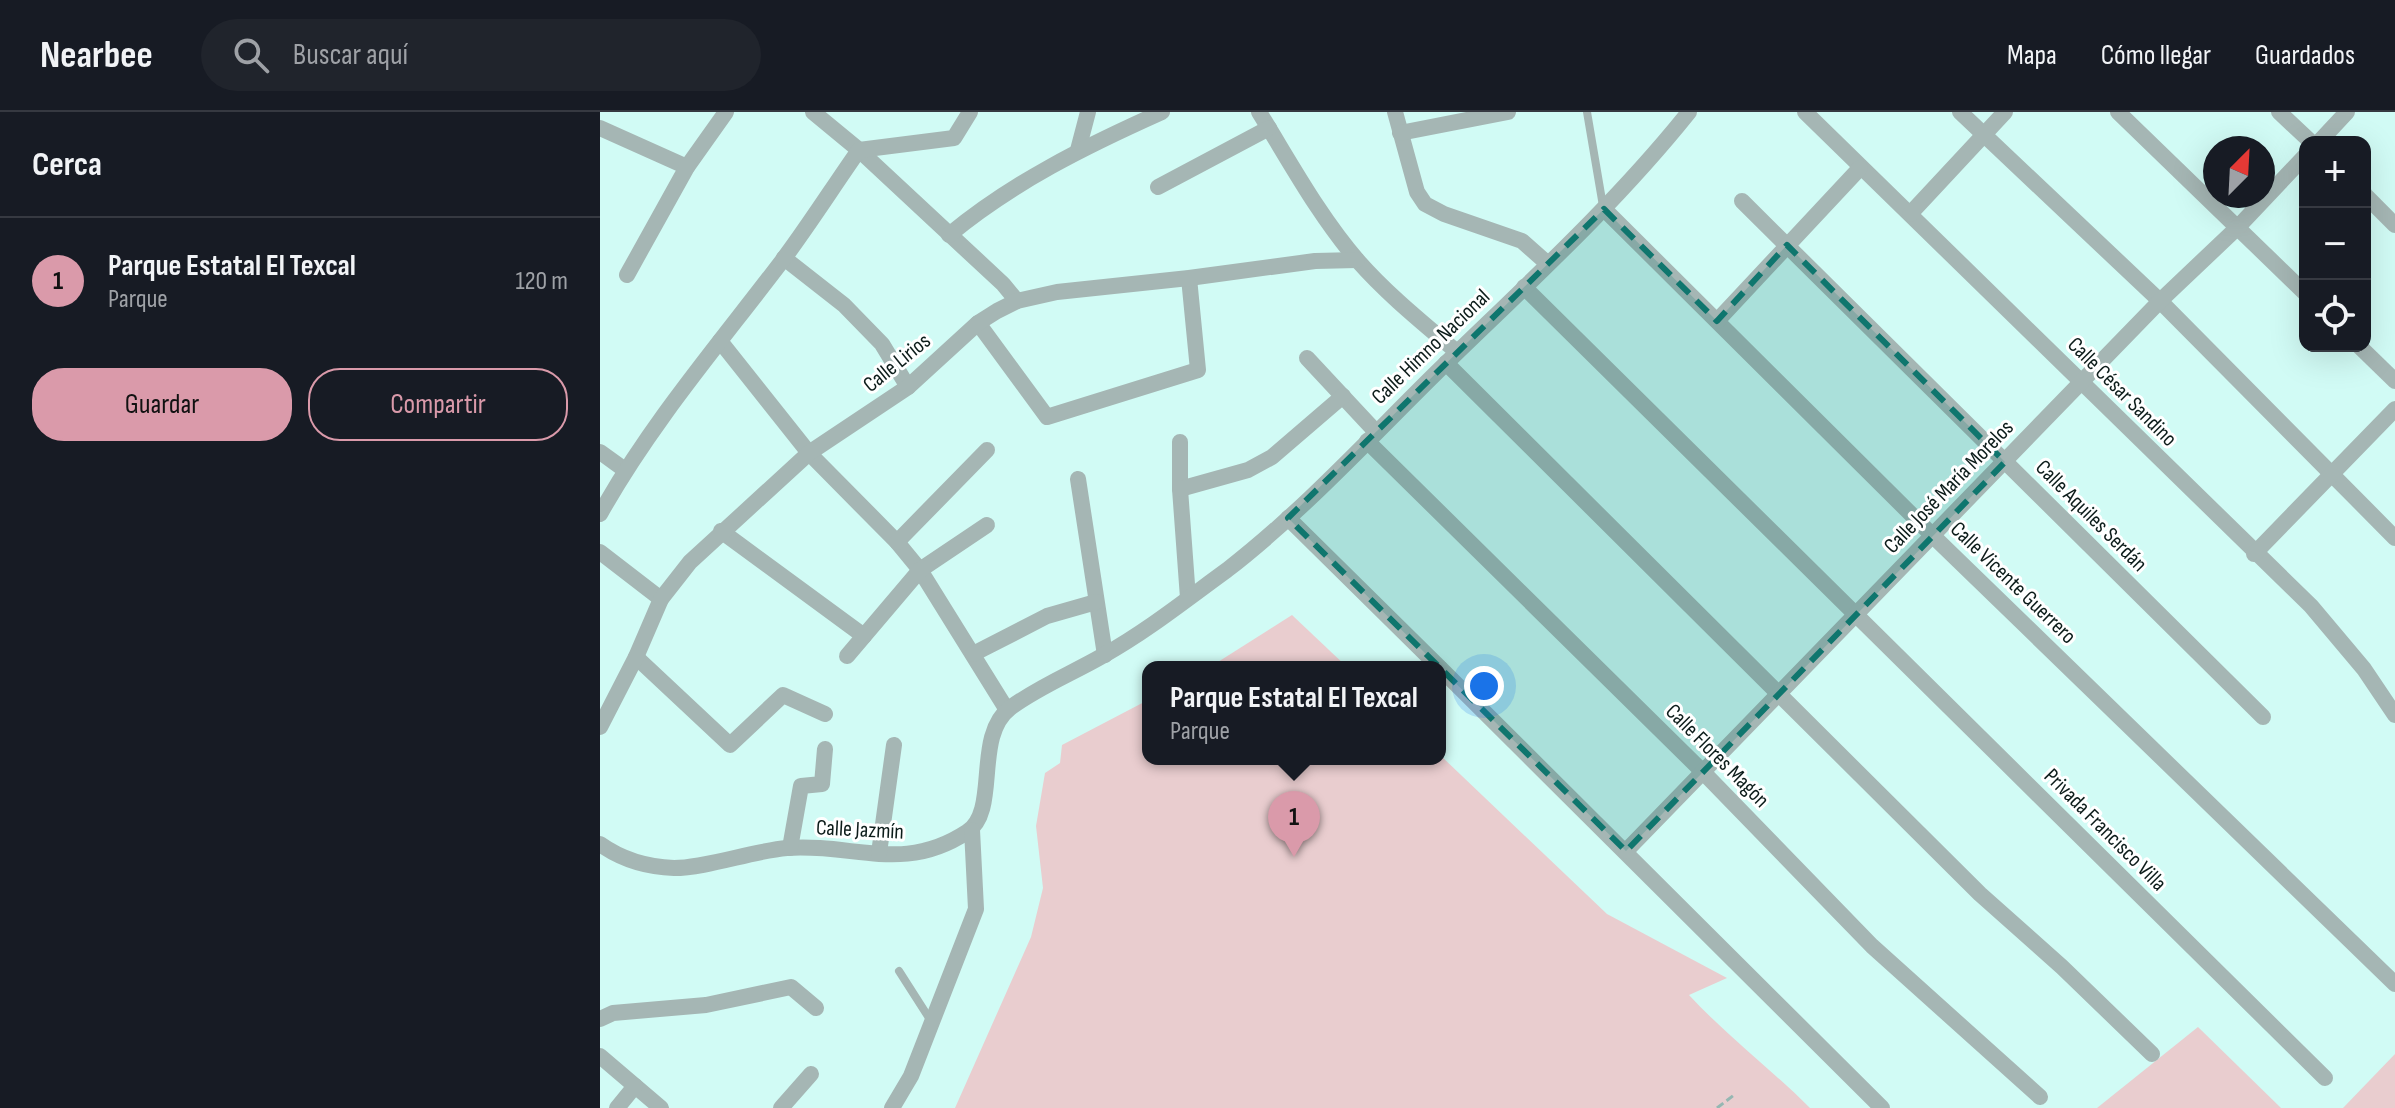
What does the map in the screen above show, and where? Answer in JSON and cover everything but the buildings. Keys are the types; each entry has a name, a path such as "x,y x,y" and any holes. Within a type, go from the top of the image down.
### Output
{"street":[{"path":"627,275 687,167 726,112"},
{"path":"813,112 859,150 1003,284 1017,301"},
{"path":"600,514 625,470 784,258 859,150 954,138 970,112"},
{"path":"1078,150 1088,112"},
{"path":"949,235 997,197 1078,150 1162,112"},
{"path":"1259,112 1357,260 1779,694 1980,894 2062,967 2152,1054"},
{"path":"1395,112 1417,192 1425,204 1444,214 1522,241 1548,264"},
{"path":"1400,133 1508,112"},
{"name":"Calle Himno Nacional","path":"1188,598 1231,567 1288,518 1604,209 1689,112"},
{"name":"Calle César Sandino","path":"1805,112 2254,554 2311,606 2364,669 2395,715"},
{"path":"1960,112 2160,301 2395,538"},
{"path":"1910,214 2005,112"},
{"path":"2118,112 2299,287"},
{"path":"2279,112 2305,136"},
{"path":"2325,136 2347,112"},
{"path":"600,128 687,167"},
{"path":"1158,187 1269,128"},
{"name":"Calle José María Morelos","path":"1626,851 2160,301 2238,227 2299,162"},
{"path":"1717,321 1860,168"},
{"name":"Calle Aquiles Serdán","path":"1742,201 2263,717"},
{"path":"2371,201 2395,225"},
{"name":"Calle Vicente Guerrero","path":"1604,209 1933,536 2395,984"},
{"path":"784,258 844,305 882,344 908,387"},
{"name":"Calle Lirios","path":"600,727 661,599 690,562 809,453 908,387 978,323 1017,301 1057,292 1315,261 1357,260"},
{"path":"978,323 1047,417 1198,370 1189,278"},
{"name":"Privada Francisco Villa","path":"1524,287 2325,1078"},
{"path":"720,341 809,453 897,542 920,570 1007,710"},
{"path":"2365,352 2395,381"},
{"name":"Calle Flores Magón","path":"1307,358 1343,396 1371,436 1872,946 2040,1097"},
{"path":"1180,489 1248,470 1272,457 1343,396"},
{"path":"2254,554 2395,409"},
{"path":"892,1108 911,1076 976,909 972,830 983,808 991,741 1007,710 1105,655 1188,598 1180,489 1180,442"},
{"path":"897,542 987,450"},
{"path":"600,452 625,470"},
{"path":"1078,479 1105,655"},
{"path":"1288,518 1434,661"},
{"path":"847,656 920,570 987,525"},
{"path":"721,531 864,636"},
{"path":"600,552 661,599"},
{"path":"973,654 1047,616 1096,602"},
{"path":"636,657 730,745 783,695 825,714"},
{"path":"1446,673 1882,1108"},
{"path":"879,853 894,745"},
{"path":"790,848 801,786 822,784 825,749"},
{"name":"Calle Jazmín","path":"602,849 629,861 675,868 790,848 906,856 932,851 972,830"},
{"path":"600,1019 613,1013 706,1005 791,987 816,1008"},
{"path":"600,1056 661,1108"},
{"path":"781,1108 811,1074"},
{"path":"617,1108 635,1086"}],"lane":[{"path":"1587,112 1604,209"},
{"path":"899,971 932,1023"}],"path":[{"path":"1717,1108 1734,1095"}],"highlighted area":[{"path":"1604,209 1717,321 1787,245 2005,462 1626,851 1288,518"}],"shaded area":[{"path":"1292,615 1341,661 1219,661"},
{"path":"1142,703 1142,765 1446,765 1446,761 1607,914 1727,978 1689,995 1810,1108 955,1108 1031,937 1043,888 1036,826 1045,773 1060,763 1062,745"},
{"path":"2198,1027 2281,1108 2097,1108"},
{"path":"2395,1054 2395,1108 2343,1108"}],"place":[{"name":"Parque Estatal El Texcal","path":"1294,857"}]}
